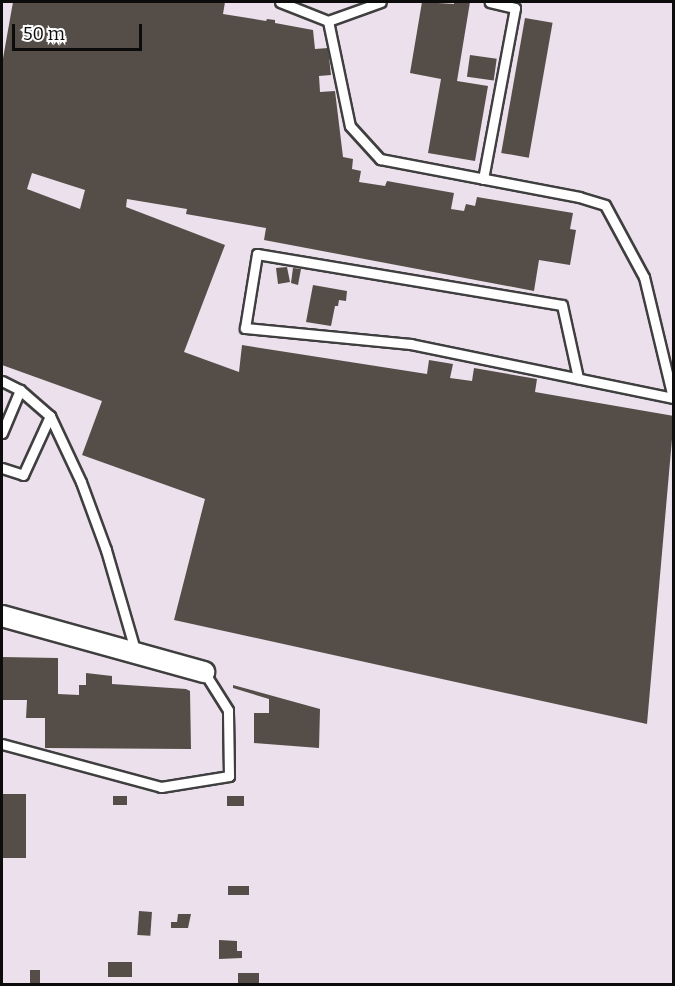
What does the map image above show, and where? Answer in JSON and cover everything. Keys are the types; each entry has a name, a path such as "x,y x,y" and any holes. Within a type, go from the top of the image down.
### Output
{"street":[{"path":"2,616 204,672"}],"lane":[{"path":"280,2 328,21 381,2"},
{"path":"483,179 515,8 490,2"},
{"path":"328,21 350,126 380,159 579,197 605,205 644,278 674,398 411,344 245,328 257,254 562,305 578,378"},
{"path":"2,381 20,390 50,416 81,482 106,550 136,653"},
{"path":"2,434 20,390"},
{"path":"2,468 23,475 50,416"},
{"path":"2,744 161,787 229,776 228,710 204,672"}],"shaded area":[{"path":"2,2 673,2 673,984 2,984"}],"building":[{"path":"13,2 225,2 223,14 266,21 267,19 275,20 275,23 313,30 315,49 328,48 331,75 319,76 320,92 335,91 343,157 353,159 352,169 361,171 359,182 385,186 387,181 454,193 451,209 464,211 466,204 475,206 477,197 573,213 570,229 576,230 570,265 539,260 534,291 264,240 266,228 186,214 187,209 127,199 126,207 225,245 184,352 239,372 242,345 427,374 429,360 453,364 450,378 472,381 474,368 537,379 535,392 674,416 647,724 174,620 205,499 82,455 102,401 2,365 2,64","holes":["32,173 85,190 80,209 27,189"]},
{"path":"422,2 454,4 454,2 470,2 457,81 488,86 475,161 428,153 441,79 410,73"},
{"path":"525,18 553,23 529,158 501,153"},
{"path":"470,55 497,59 494,81 467,77"},
{"path":"287,267 290,282 278,284 276,268"},
{"path":"293,268 301,269 298,285 291,283"},
{"path":"313,285 347,291 346,301 339,300 338,306 335,306 331,326 306,322"},
{"path":"2,657 58,658 58,694 79,695 79,685 86,685 86,673 112,676 112,684 186,689 190,691 191,749 45,748 45,718 26,718 27,700 2,700"},
{"path":"233,685 320,709 319,748 254,743 254,713 269,713 269,699 233,688"},
{"path":"2,794 26,794 26,858 2,858"},
{"path":"113,796 127,796 127,805 113,805"},
{"path":"227,796 244,796 244,806 227,806"},
{"path":"228,886 249,886 249,895 228,895"},
{"path":"139,911 152,912 150,936 137,935"},
{"path":"178,914 191,914 188,928 171,928 171,922 177,922"},
{"path":"219,940 237,941 237,951 242,951 242,958 219,959"},
{"path":"108,962 132,962 132,977 108,977"},
{"path":"30,970 40,970 40,984 30,984"},
{"path":"238,973 259,973 259,983 238,983"}]}
